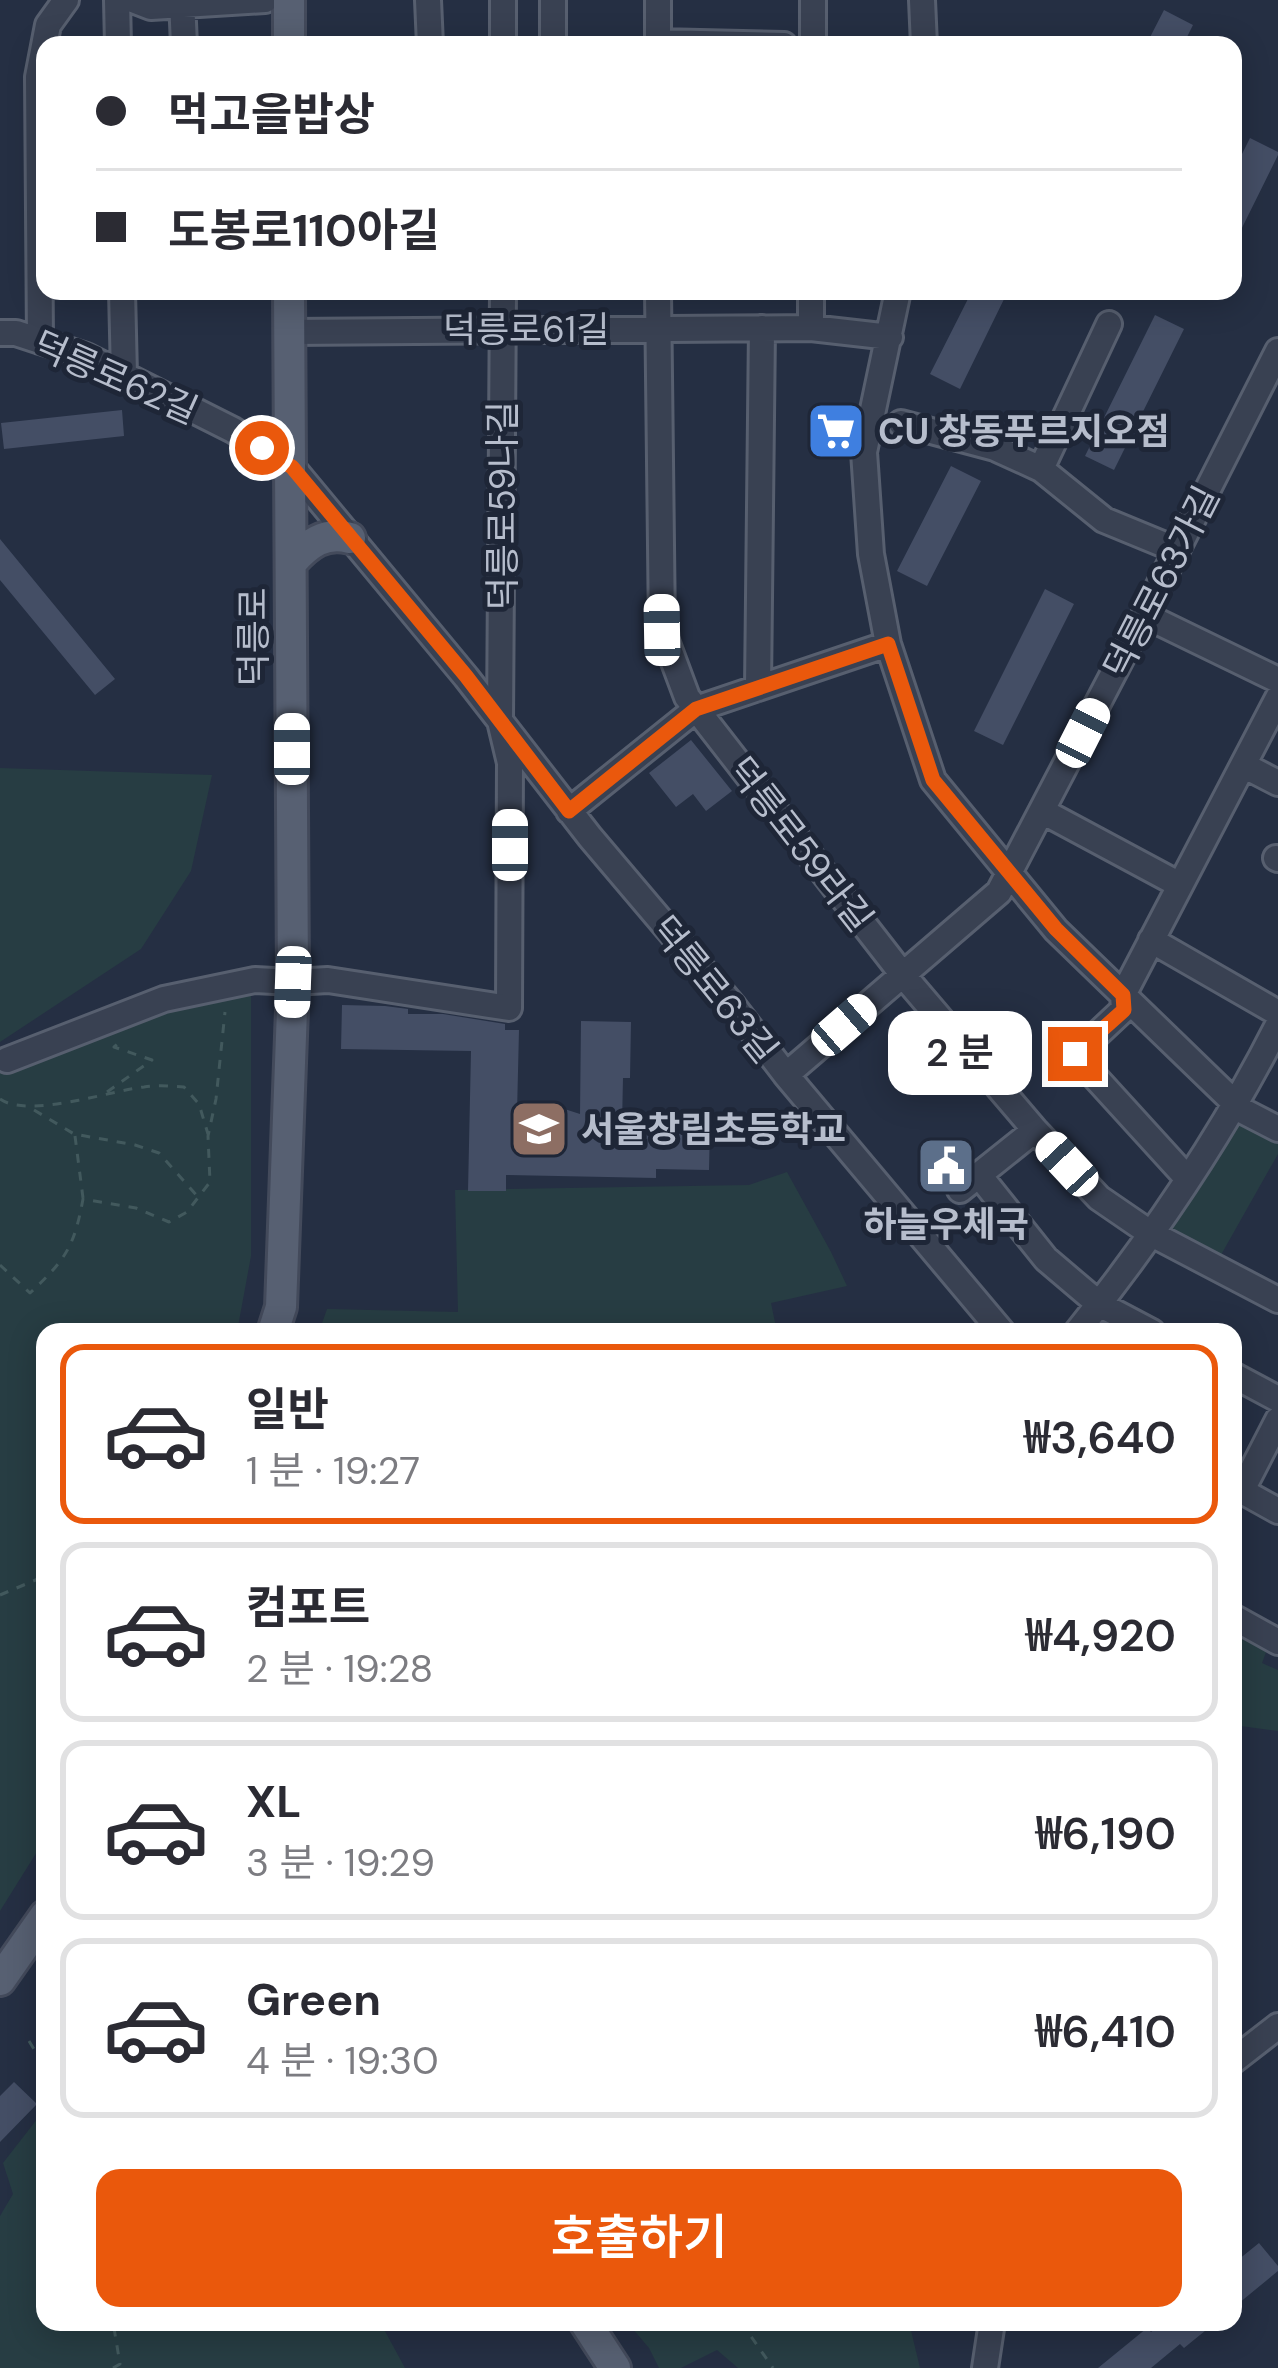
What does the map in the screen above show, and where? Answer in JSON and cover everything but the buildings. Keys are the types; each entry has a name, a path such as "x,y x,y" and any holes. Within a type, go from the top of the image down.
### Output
{"main road":[{"path":"289,0 289,36"},
{"name":"덕릉로","path":"276,1323 281,1307 293,982 289,300"},
{"path":"292,562 321,539 338,534 350,538"},
{"path":"0,1980 36,1929"},
{"path":"591,2331 615,2368"}],"street":[{"path":"46,36 66,0"},
{"path":"117,0 118,36"},
{"path":"134,0 151,7 266,0"},
{"path":"428,0 430,36"},
{"path":"503,0 503,36"},
{"path":"553,0 553,36"},
{"path":"658,0 658,36"},
{"path":"813,0 813,36"},
{"path":"922,0 924,36"},
{"path":"182,3 184,36"},
{"path":"40,300 40,341"},
{"path":"122,300 124,375"},
{"name":"덕릉로59나길","path":"500,721 503,300"},
{"name":"덕릉로59라길","path":"658,300 662,630 687,697 903,975 1099,1198 1150,1233 1271,1296"},
{"path":"811,328 812,300"},
{"path":"896,300 864,452 871,554 888,644 933,780 1056,929 1237,1105 1278,1130"},
{"path":"1041,469 1109,324"},
{"path":"758,688 762,328"},
{"name":"덕릉로61길","path":"290,332 811,328 890,337"},
{"name":"덕릉로62길","path":"0,333 16,333 86,356 232,430 292,467"},
{"name":"덕릉로63가길","path":"786,1075 999,892 1278,351"},
{"path":"901,423 995,448 1041,469 1104,520 1177,550"},
{"name":"덕릉로63길","path":"292,467 569,811 993,1323"},
{"path":"1144,615 1278,680"},
{"path":"569,811 696,709 888,644"},
{"path":"1187,1178 1075,1054 1124,1010 1123,995 1278,698"},
{"name":"덕릉로63길","path":"293,982 328,980 509,1008 510,764 500,721"},
{"path":"1243,765 1278,783"},
{"path":"1042,811 1180,885"},
{"path":"1151,940 1278,1013"},
{"path":"7,1060 164,999 255,980 293,982"},
{"path":"1084,1323 1237,1105 1275,1038"},
{"path":"1035,1130 969,1182 1046,1259 1099,1304 1135,1323"},
{"path":"1271,1296 1278,1267"},
{"path":"1242,1380 1278,1399"},
{"path":"1242,1481 1278,1420"},
{"path":"1242,1490 1278,1511"},
{"path":"1242,1622 1278,1642"},
{"path":"1242,2054 1278,2026"},
{"path":"985,2368 990,2331"}],"path":[{"path":"208,1136 226,998"},
{"path":"105,1094 152,1060 113,1047 126,1036"},
{"path":"0,1099 33,1109 150,1086 184,1087 199,1104 208,1136 210,1182 187,1212 169,1222 136,1208 82,1199"},
{"path":"33,1109 74,1134 159,1153 199,1199"},
{"path":"0,1264 30,1294 62,1263 76,1234 82,1199 74,1134"},
{"path":"0,1595 36,1580"},
{"path":"29,2041 36,2052"},
{"path":"112,2368 120,2364 114,2331"},
{"path":"747,2331 772,2368"}],"green space":[{"path":"0,768 212,775 191,871 141,949 0,1042"},
{"path":"251,994 251,1256 239,1323 36,1323 36,1853 0,1911 0,1056 7,1073 173,1006"},
{"path":"1238,1116 1278,1137 1278,1154 1217,1262 1163,1234"},
{"path":"787,1172 847,1286 771,1303 775,1323 322,1323 327,1309 458,1312 455,1190 749,1185"},
{"path":"1242,1625 1271,1639 1262,1663 1278,1670 1278,1731 1242,1726"},
{"path":"36,2121 36,2331 385,2331 405,2368 0,2368 0,2216 13,2194 3,2163"},
{"path":"635,2331 911,2331 920,2368 738,2368 717,2350 681,2368 659,2368"}],"place":[{"name":"CU 창동푸르지오점","path":"836,431"},
{"name":"서울창림초등학교","path":"539,1129"},
{"name":"하늘우체국","path":"946,1166"}],"route":[{"path":"262,448 292,467 466,676 569,811 696,709 888,644 933,780 1056,929 1123,995 1124,1010 1075,1054"}]}
